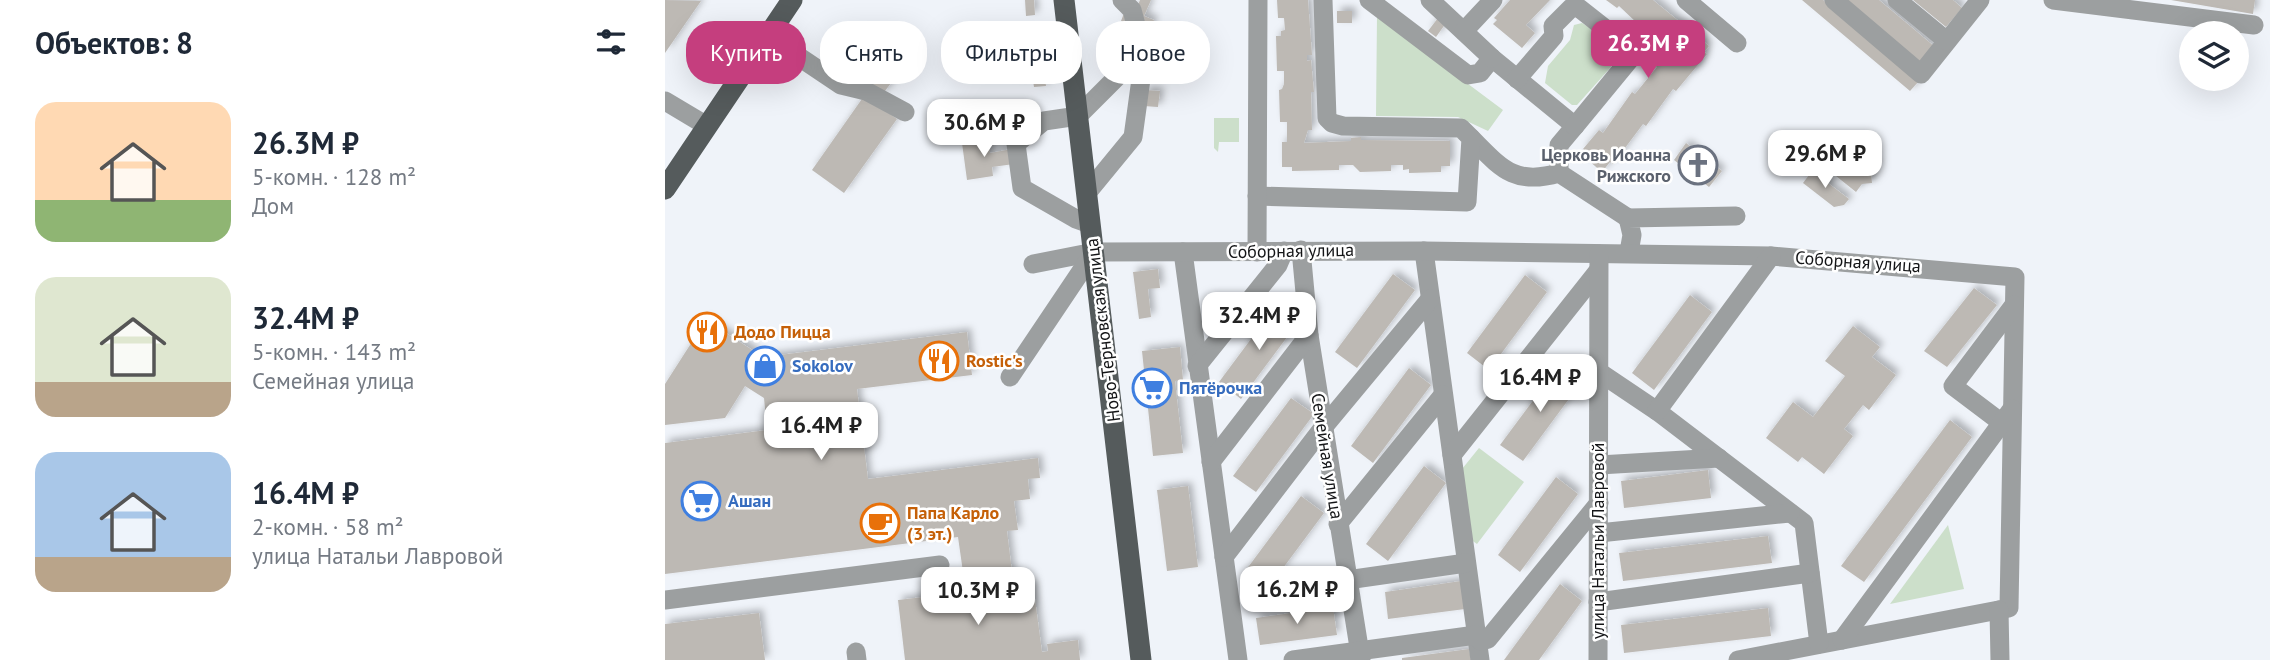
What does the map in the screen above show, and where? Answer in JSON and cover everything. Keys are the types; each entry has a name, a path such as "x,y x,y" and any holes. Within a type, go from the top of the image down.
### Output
{"main road":[{"path":"778,21 792,0"},
{"name":"Ново-Терновская улица","path":"1064,0 1141,660"},
{"path":"665,189 735,84"}],"street":[{"path":"1122,0 1132,10 1135,21"},
{"path":"1257,252 1258,0"},
{"path":"1324,0 1324,109 1332,123 1343,126 1461,128 1499,166 1518,178 1545,177 1559,173 1628,218 1737,216"},
{"path":"1369,0 1468,75 1480,73 1492,58"},
{"path":"1430,0 1492,58 1575,126"},
{"path":"1464,31 1493,0"},
{"path":"1686,0 1737,43"},
{"path":"1834,0 1921,74 1980,0"},
{"path":"1897,0 1947,41"},
{"path":"2053,0 2254,25"},
{"path":"1517,79 1554,36 1553,26 1571,8 1579,8 1626,45 1631,58 1559,145 1559,173"},
{"path":"806,62 841,85 866,91 905,112"},
{"path":"1090,224 1076,219 1022,188 1016,144 1044,121 1078,116 1110,84"},
{"path":"1087,193 1133,137 1140,84"},
{"path":"665,101 707,126"},
{"path":"1257,196 1467,202 1471,138"},
{"path":"1628,218 1632,234 1629,252"},
{"path":"1197,366 1278,265 1293,251"},
{"name":"Семейная улица","path":"1293,251 1360,654"},
{"path":"1424,251 1480,660"},
{"name":"Соборная улица","path":"1033,264 1094,252 1424,251 1599,263 1629,252 1771,256 2015,277 2007,416 2009,608 1999,610"},
{"path":"1010,377 1094,252"},
{"path":"1183,252 1238,660"},
{"path":"1657,411 1771,256"},
{"path":"1452,455 1599,263"},
{"name":"улица Натальи Лавровой","path":"1598,660 1599,263"},
{"path":"1224,557 1322,429 1430,299"},
{"path":"1842,640 2007,416 1953,386 2014,305"},
{"path":"1211,462 1309,335"},
{"path":"1599,372 1657,411 1804,523 1819,644"},
{"path":"1338,524 1443,395"},
{"path":"1599,465 1719,458"},
{"path":"1476,635 1481,641 1488,639 1599,503"},
{"path":"1599,533 1790,513"},
{"path":"1347,580 1466,562"},
{"path":"665,600 940,565"},
{"path":"1598,602 1810,573"},
{"path":"1738,660 1778,656 1819,644 1999,610 2000,660"},
{"path":"1293,660 1360,654 1476,635"}],"green space":[{"path":"1377,16 1503,110 1488,131 1458,117 1376,116"},
{"path":"1582,23 1593,31 1607,48 1611,67 1577,105 1572,105 1545,83 1548,66 1570,40 1574,25"},
{"path":"1214,118 1239,118 1239,142 1219,142 1218,152 1214,148"},
{"path":"1479,448 1524,482 1477,544 1470,539 1462,469"},
{"path":"1948,525 1964,589 1890,604"}],"building":[{"path":"665,0 701,1 686,21 665,53"},
{"path":"1025,0 1034,0 1035,15 1026,16"},
{"path":"1140,0 1151,0 1144,16 1154,21 1121,21 1126,8 1135,12"},
{"path":"1277,0 1308,0 1312,55 1307,55 1307,61 1311,60 1314,92 1311,92 1312,130 1308,130 1304,143 1351,141 1351,138 1361,137 1361,140 1450,141 1450,166 1441,166 1441,172 1409,173 1409,169 1403,170 1403,165 1391,165 1391,171 1360,172 1353,165 1339,165 1339,170 1292,171 1292,167 1282,167 1282,142 1287,142 1287,122 1280,122 1279,90 1284,84 1284,71 1277,71 1276,36 1281,36 1281,31 1285,30 1284,18 1278,18"},
{"path":"1510,0 1550,0 1526,25 1535,33 1522,48 1493,24 1497,20 1494,18"},
{"path":"1606,0 1653,0 1709,46 1704,52 1707,54 1676,91 1673,89 1646,126 1643,124 1613,164 1610,162 1602,172 1582,155 1586,151 1583,149 1599,130 1603,133 1632,92 1635,94 1657,67 1655,65 1675,44 1667,38 1663,43 1656,41 1619,6 1617,8"},
{"path":"1802,0 1823,0 1919,81 1910,91"},
{"path":"1844,0 1879,0 1935,47 1920,64"},
{"path":"1913,0 1953,0 1962,8 1946,27"},
{"path":"2171,0 2255,0 2253,14"},
{"path":"1337,11 1352,11 1352,23 1337,23"},
{"path":"1438,18 1446,23 1436,37 1428,31"},
{"path":"871,84 890,84 882,95 869,86"},
{"path":"1145,90 1160,91 1158,107 1144,106"},
{"path":"864,96 897,119 844,193 812,170"},
{"path":"988,139 990,153 1012,149 1014,164 992,167 993,176 967,180 962,143"},
{"name":"Церковь Иоанна Рижского","path":"1686,143 1722,171 1709,187 1674,160"},
{"path":"1851,145 1877,165 1871,173 1872,183 1862,184 1856,192 1831,172"},
{"path":"1812,171 1849,199 1844,205 1834,207 1803,183"},
{"path":"1158,269 1160,288 1148,289 1151,317 1139,319 1133,272"},
{"path":"1393,274 1415,290 1357,368 1335,352"},
{"path":"1525,275 1547,292 1489,370 1467,353"},
{"path":"1974,288 1997,305 1947,367 1924,351"},
{"path":"1690,295 1712,312 1654,390 1632,373"},
{"path":"1277,304 1299,321 1241,399 1219,382"},
{"path":"706,320 763,357 967,332 972,375 857,389 868,479 1038,458 1040,478 1028,479 1030,499 1014,501 1018,530 1007,531 1013,580 965,586 958,537 665,574 665,443 767,430 764,398 745,386 725,418 665,425 665,384"},
{"path":"1853,326 1880,347 1872,357 1896,375 1869,410 1863,405 1844,429 1853,436 1824,474 1802,457 1798,462 1766,438 1793,402 1813,417 1845,376 1825,361"},
{"path":"1180,347 1183,380 1175,381 1183,453 1153,456 1142,351"},
{"path":"1558,367 1580,384 1523,461 1500,445"},
{"path":"1409,368 1431,385 1373,463 1351,446"},
{"path":"1291,398 1314,414 1256,492 1233,476"},
{"path":"1950,420 1972,437 1864,582 1841,566"},
{"path":"1424,466 1446,483 1388,561 1366,544"},
{"path":"1708,470 1711,498 1624,508 1621,481"},
{"path":"1556,477 1578,494 1520,572 1498,555"},
{"path":"1188,486 1198,567 1167,571 1157,490"},
{"path":"1301,496 1324,513 1266,591 1243,574"},
{"path":"1768,536 1772,563 1623,581 1619,553"},
{"path":"1461,581 1465,609 1388,619 1385,592"},
{"path":"1033,584 1042,652 1048,651 1047,644 1078,640 1080,660 905,660 898,600"},
{"path":"1560,584 1582,601 1539,660 1504,660"},
{"path":"1333,607 1337,635 1260,645 1256,618"},
{"path":"1768,608 1771,636 1624,653 1621,625"},
{"path":"759,613 765,660 665,660 665,624"},
{"path":"1469,649 1471,660 1402,660 1402,658"}],"place":[{"name":"Церковь Иоанна Рижского","path":"1698,165"},
{"name":"Додо Пицца","path":"707,332"},
{"name":"Rostic's","path":"939,361"},
{"name":"Sokolov","path":"765,366"},
{"name":"Пятёрочка","path":"1152,388"},
{"name":"Ашан","path":"701,501"},
{"name":"Папа Карло (3 эт.)","path":"880,523"}]}
